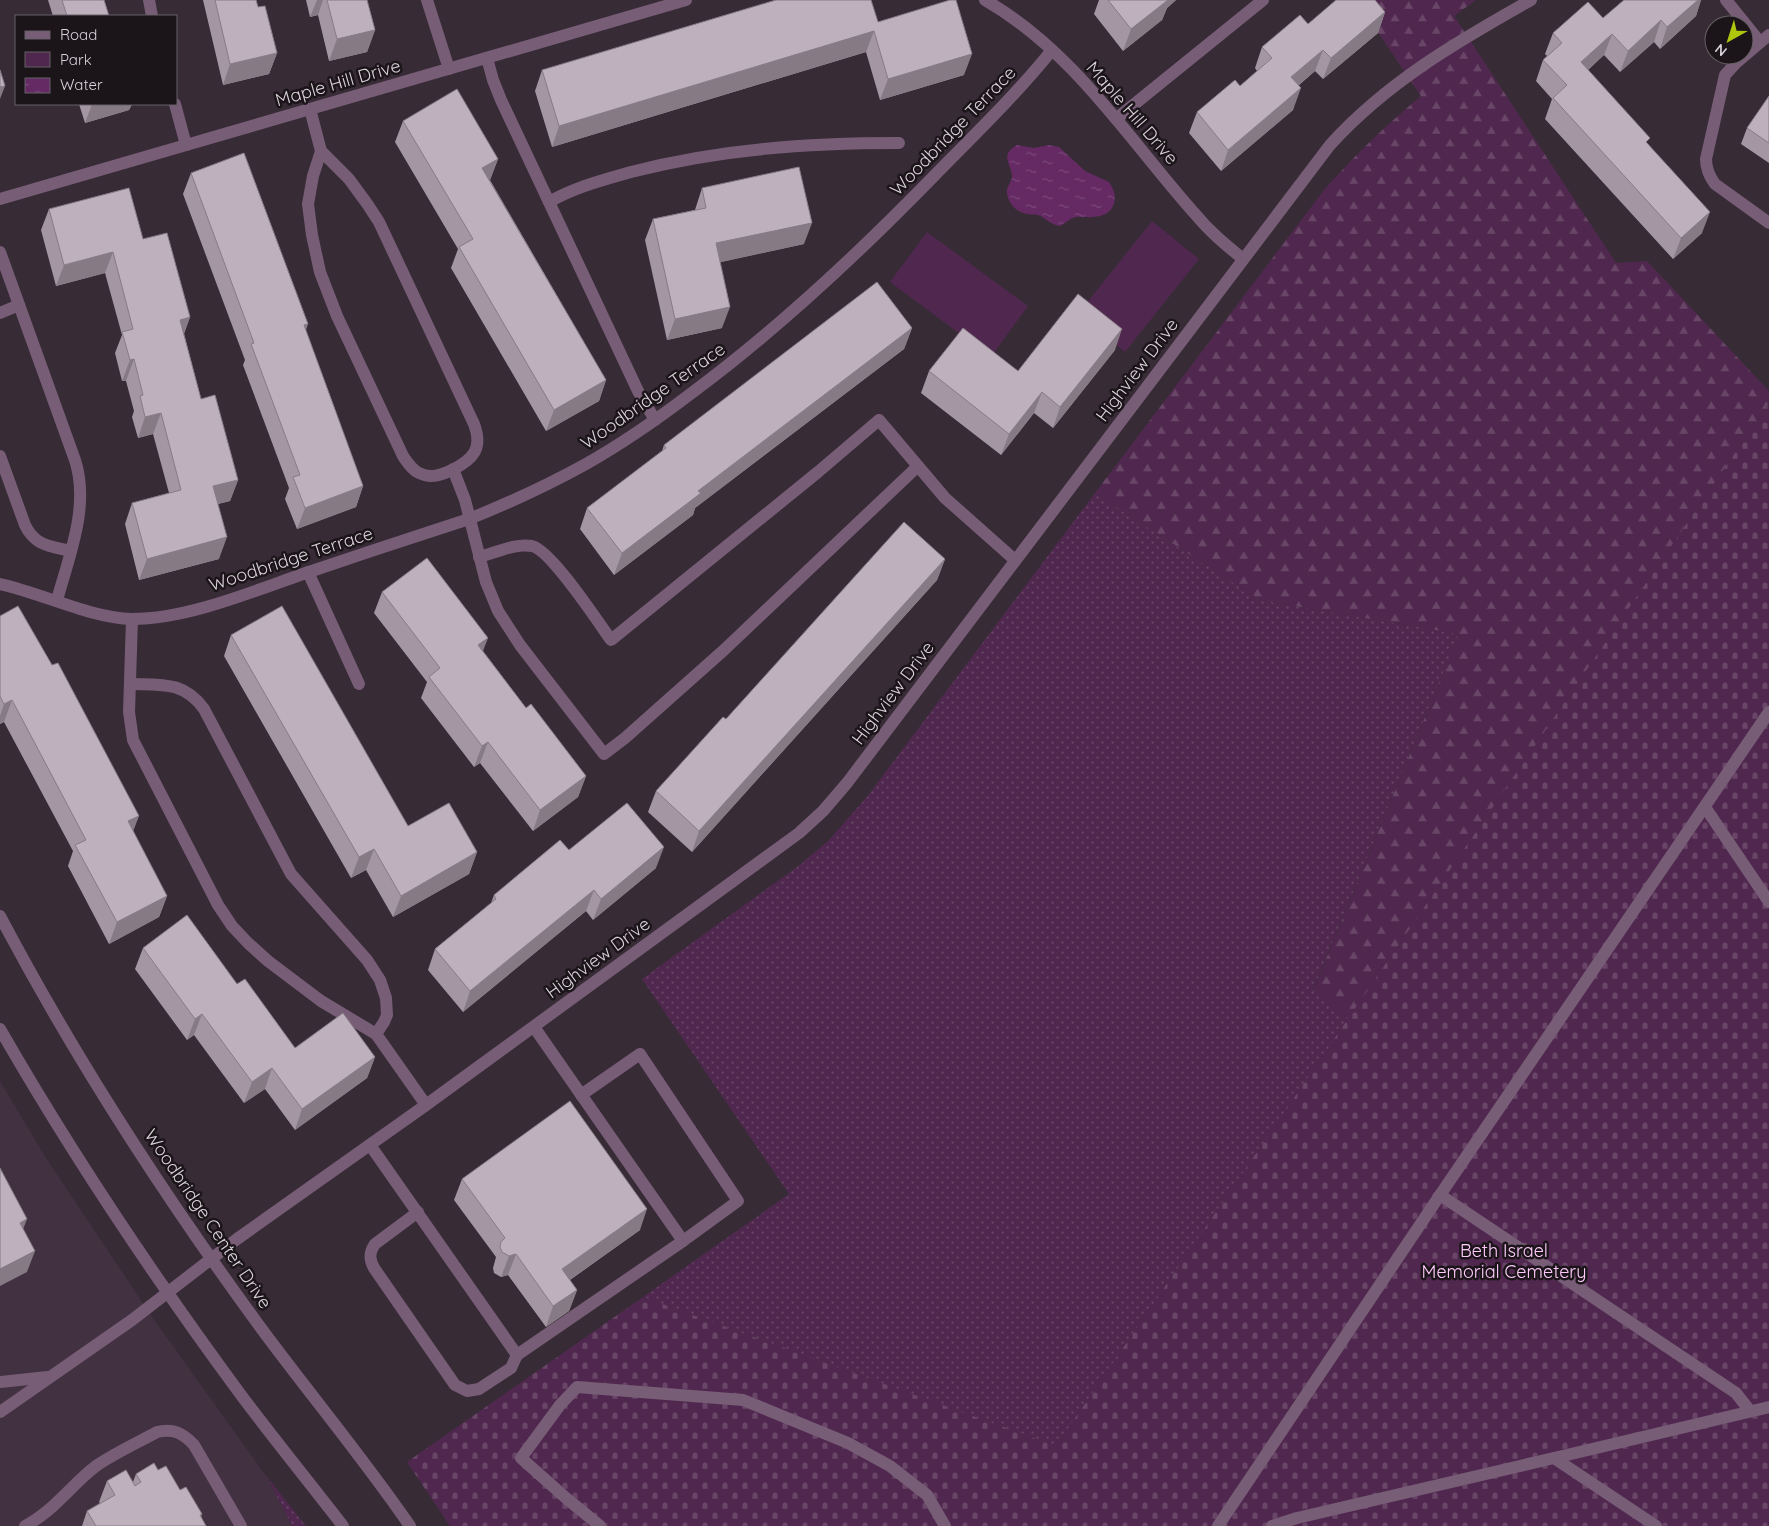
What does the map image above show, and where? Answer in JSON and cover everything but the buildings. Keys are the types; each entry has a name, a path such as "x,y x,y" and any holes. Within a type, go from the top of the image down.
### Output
{"street":[{"path":"149,0 152,15"},
{"path":"427,0 449,69"},
{"name":"Maple Hill Drive","path":"0,199 686,0"},
{"name":"Maple Hill Drive","path":"985,0 1015,20 1052,50 1081,79 1196,216 1243,259"},
{"path":"1116,119 1263,0"},
{"name":"Highview Drive","path":"0,1412 132,1320 370,1144 786,844 811,822 847,783 1317,161 1344,130 1400,80 1445,50 1531,0"},
{"path":"1726,0 1765,39 1736,63 1726,76 1706,159 1706,168 1709,176 1722,190 1769,223"},
{"name":"Woodbridge Terrace","path":"0,584 105,616 132,619 162,616 218,603 469,519 506,504 566,475 608,451 655,420 748,350 822,286 901,210 1021,86 1052,50"},
{"path":"488,58 501,100 638,391 655,420"},
{"path":"175,105 186,145"},
{"path":"310,109 321,151 308,204 309,216 315,255 331,303 407,461 415,471 425,476 438,476 467,462 476,449 478,438 474,424 379,222 354,184 321,151"},
{"path":"549,202 601,180 702,157 792,145 899,143"},
{"path":"0,252 75,460 79,476 80,509 71,551 57,600"},
{"path":"0,313 19,305"},
{"path":"479,557 518,546 534,546 540,549 552,561 611,640 879,420 917,467 956,509 1015,560"},
{"path":"0,456 25,525 31,535 35,540 45,545 71,551"},
{"path":"454,469 465,500 479,557 492,597 505,623 604,754 625,738 724,650 917,467"},
{"path":"308,572 359,684"},
{"path":"132,619 129,723 137,749 218,905 232,926 268,961 321,1001 376,1034 426,1105"},
{"path":"130,684 178,688 193,696 204,709 288,869 298,884 367,960 380,980 386,998 387,1015 376,1034"},
{"path":"1218,1526 1440,1195 1769,712"},
{"path":"1705,807 1769,902"},
{"name":"Woodbridge Center Drive","path":"0,916 96,1083 150,1168 265,1333 410,1526"},
{"path":"534,1027 683,1241"},
{"path":"0,1029 64,1137 168,1293 262,1423 343,1526"},
{"path":"418,1212 375,1244 371,1251 370,1259 374,1268 455,1385 467,1391 479,1389 511,1368 517,1355 738,1201 640,1054 581,1095"},
{"path":"370,1144 517,1355"},
{"path":"1440,1195 1736,1393 1750,1411"},
{"path":"0,1382 51,1376"},
{"path":"600,1526 521,1458 560,1405 577,1387 742,1400 848,1443 890,1466 927,1495 945,1526"},
{"path":"1272,1526 1296,1518 1769,1407"},
{"path":"25,1526 57,1504 97,1465 157,1432 167,1429 177,1431 194,1445 241,1526"},
{"path":"1554,1458 1656,1526"}],"shaded area":[{"path":"0,1081 46,1158 155,1321 267,1477 292,1526 0,1526"}],"green space":[{"path":"1356,0 1476,0 1454,16 1616,263 1647,261 1769,391 1769,403 1349,1019 1313,991 1459,634 1260,600 1095,493 1324,190 1371,141 1421,96"},
{"path":"1152,221 1199,259 1125,352 1078,314"},
{"path":"927,232 1028,306 991,357 890,282"},
{"name":"Beth Israel Memorial Cemetery","path":"1769,403 1769,1526 450,1526 407,1462 643,1297 1056,1446"},
{"path":"1095,493 1260,600 1459,634 1313,990 1349,1019 1056,1447 643,1297 789,1194 642,979 801,864 828,841 866,798"},
{"path":"267,1477 306,1526 292,1526"}],"water":[{"path":"1017,145 1034,148 1049,145 1059,147 1085,171 1109,182 1113,188 1115,201 1113,206 1106,214 1076,217 1059,226 1038,215 1020,212 1011,204 1007,193 1012,177 1007,155"}]}
